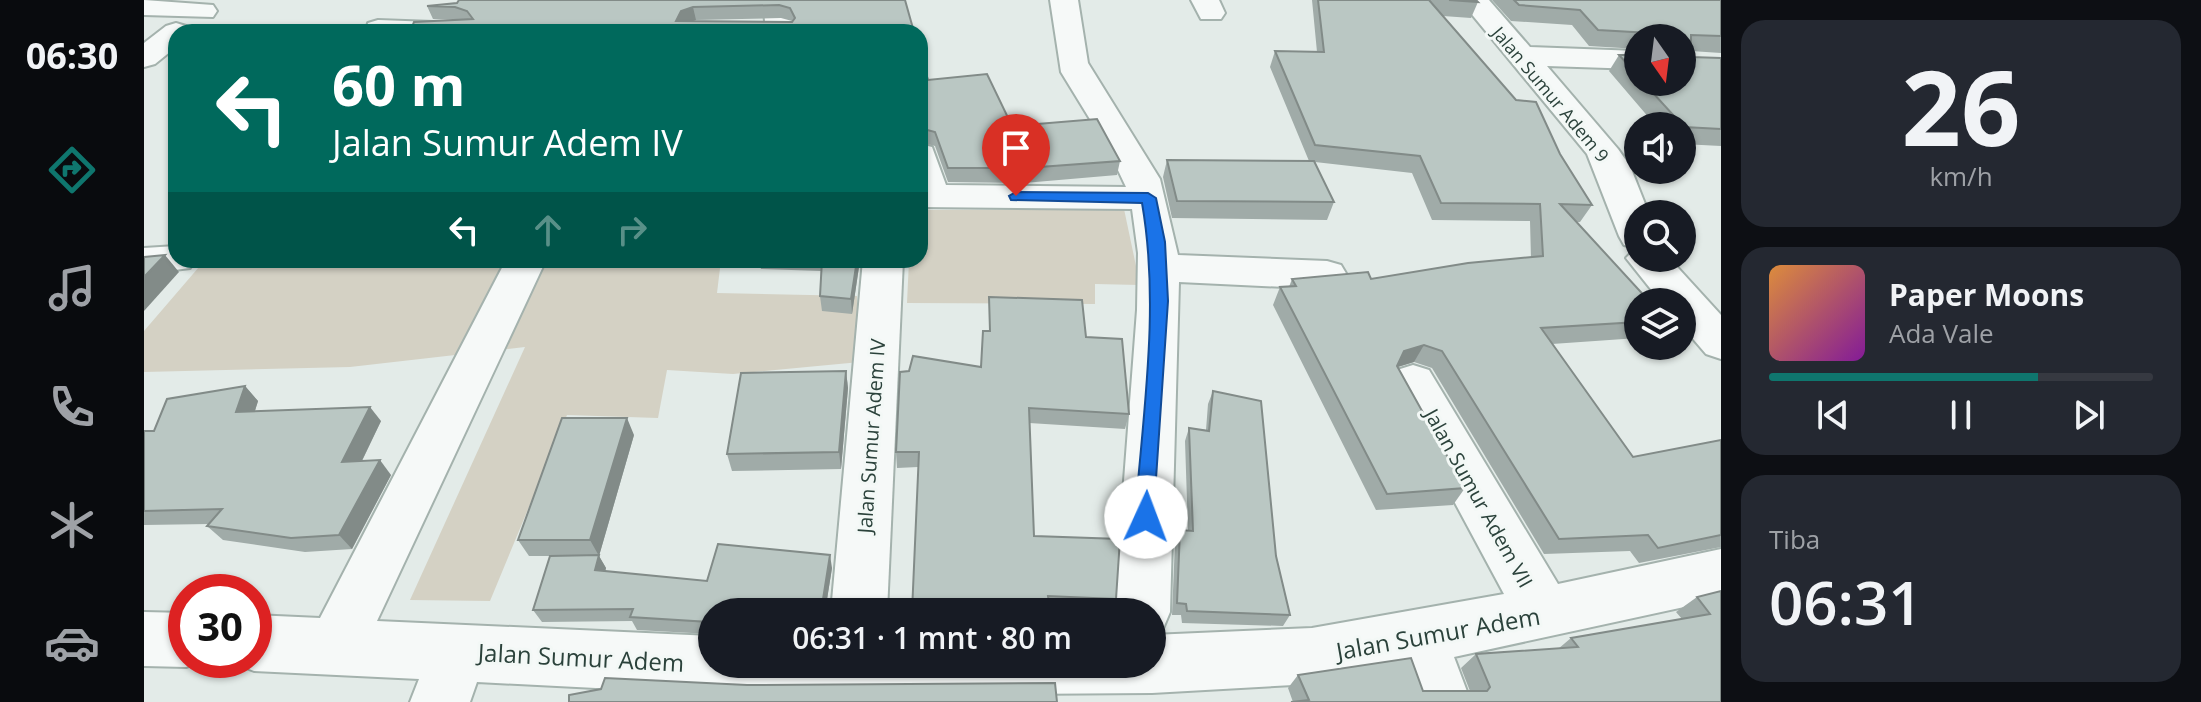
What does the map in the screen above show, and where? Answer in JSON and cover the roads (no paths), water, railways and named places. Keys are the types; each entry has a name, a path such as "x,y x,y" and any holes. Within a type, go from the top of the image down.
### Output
{"street":[{"path":"772,24 777,0"},
{"path":"1064,0 1070,55 1076,72 1132,154 1148,198 1158,268 1159,301 1143,598"},
{"name":"Jalan Sumur Adem 9","path":"1474,0 1612,166 1625,200"},
{"path":"144,7 210,5"},
{"path":"186,24 210,5"},
{"path":"144,58 168,38"},
{"path":"1523,56 1624,60"},
{"path":"928,196 1148,198"},
{"path":"144,261 168,260"},
{"path":"336,646 522,268"},
{"name":"Jalan Sumur Adem IV","path":"860,598 882,268"},
{"path":"1158,268 1327,275"},
{"path":"1658,272 1721,343"},
{"name":"Jalan Sumur Adem VII","path":"1413,382 1544,613"},
{"name":"Jalan Sumur Adem","path":"1166,663 1312,656 1544,613 1721,574"},
{"path":"1418,637 1441,702"},
{"path":"144,639 168,640"},
{"name":"Jalan Sumur Adem","path":"272,644 336,646 449,676 751,684 782,678"}]}
